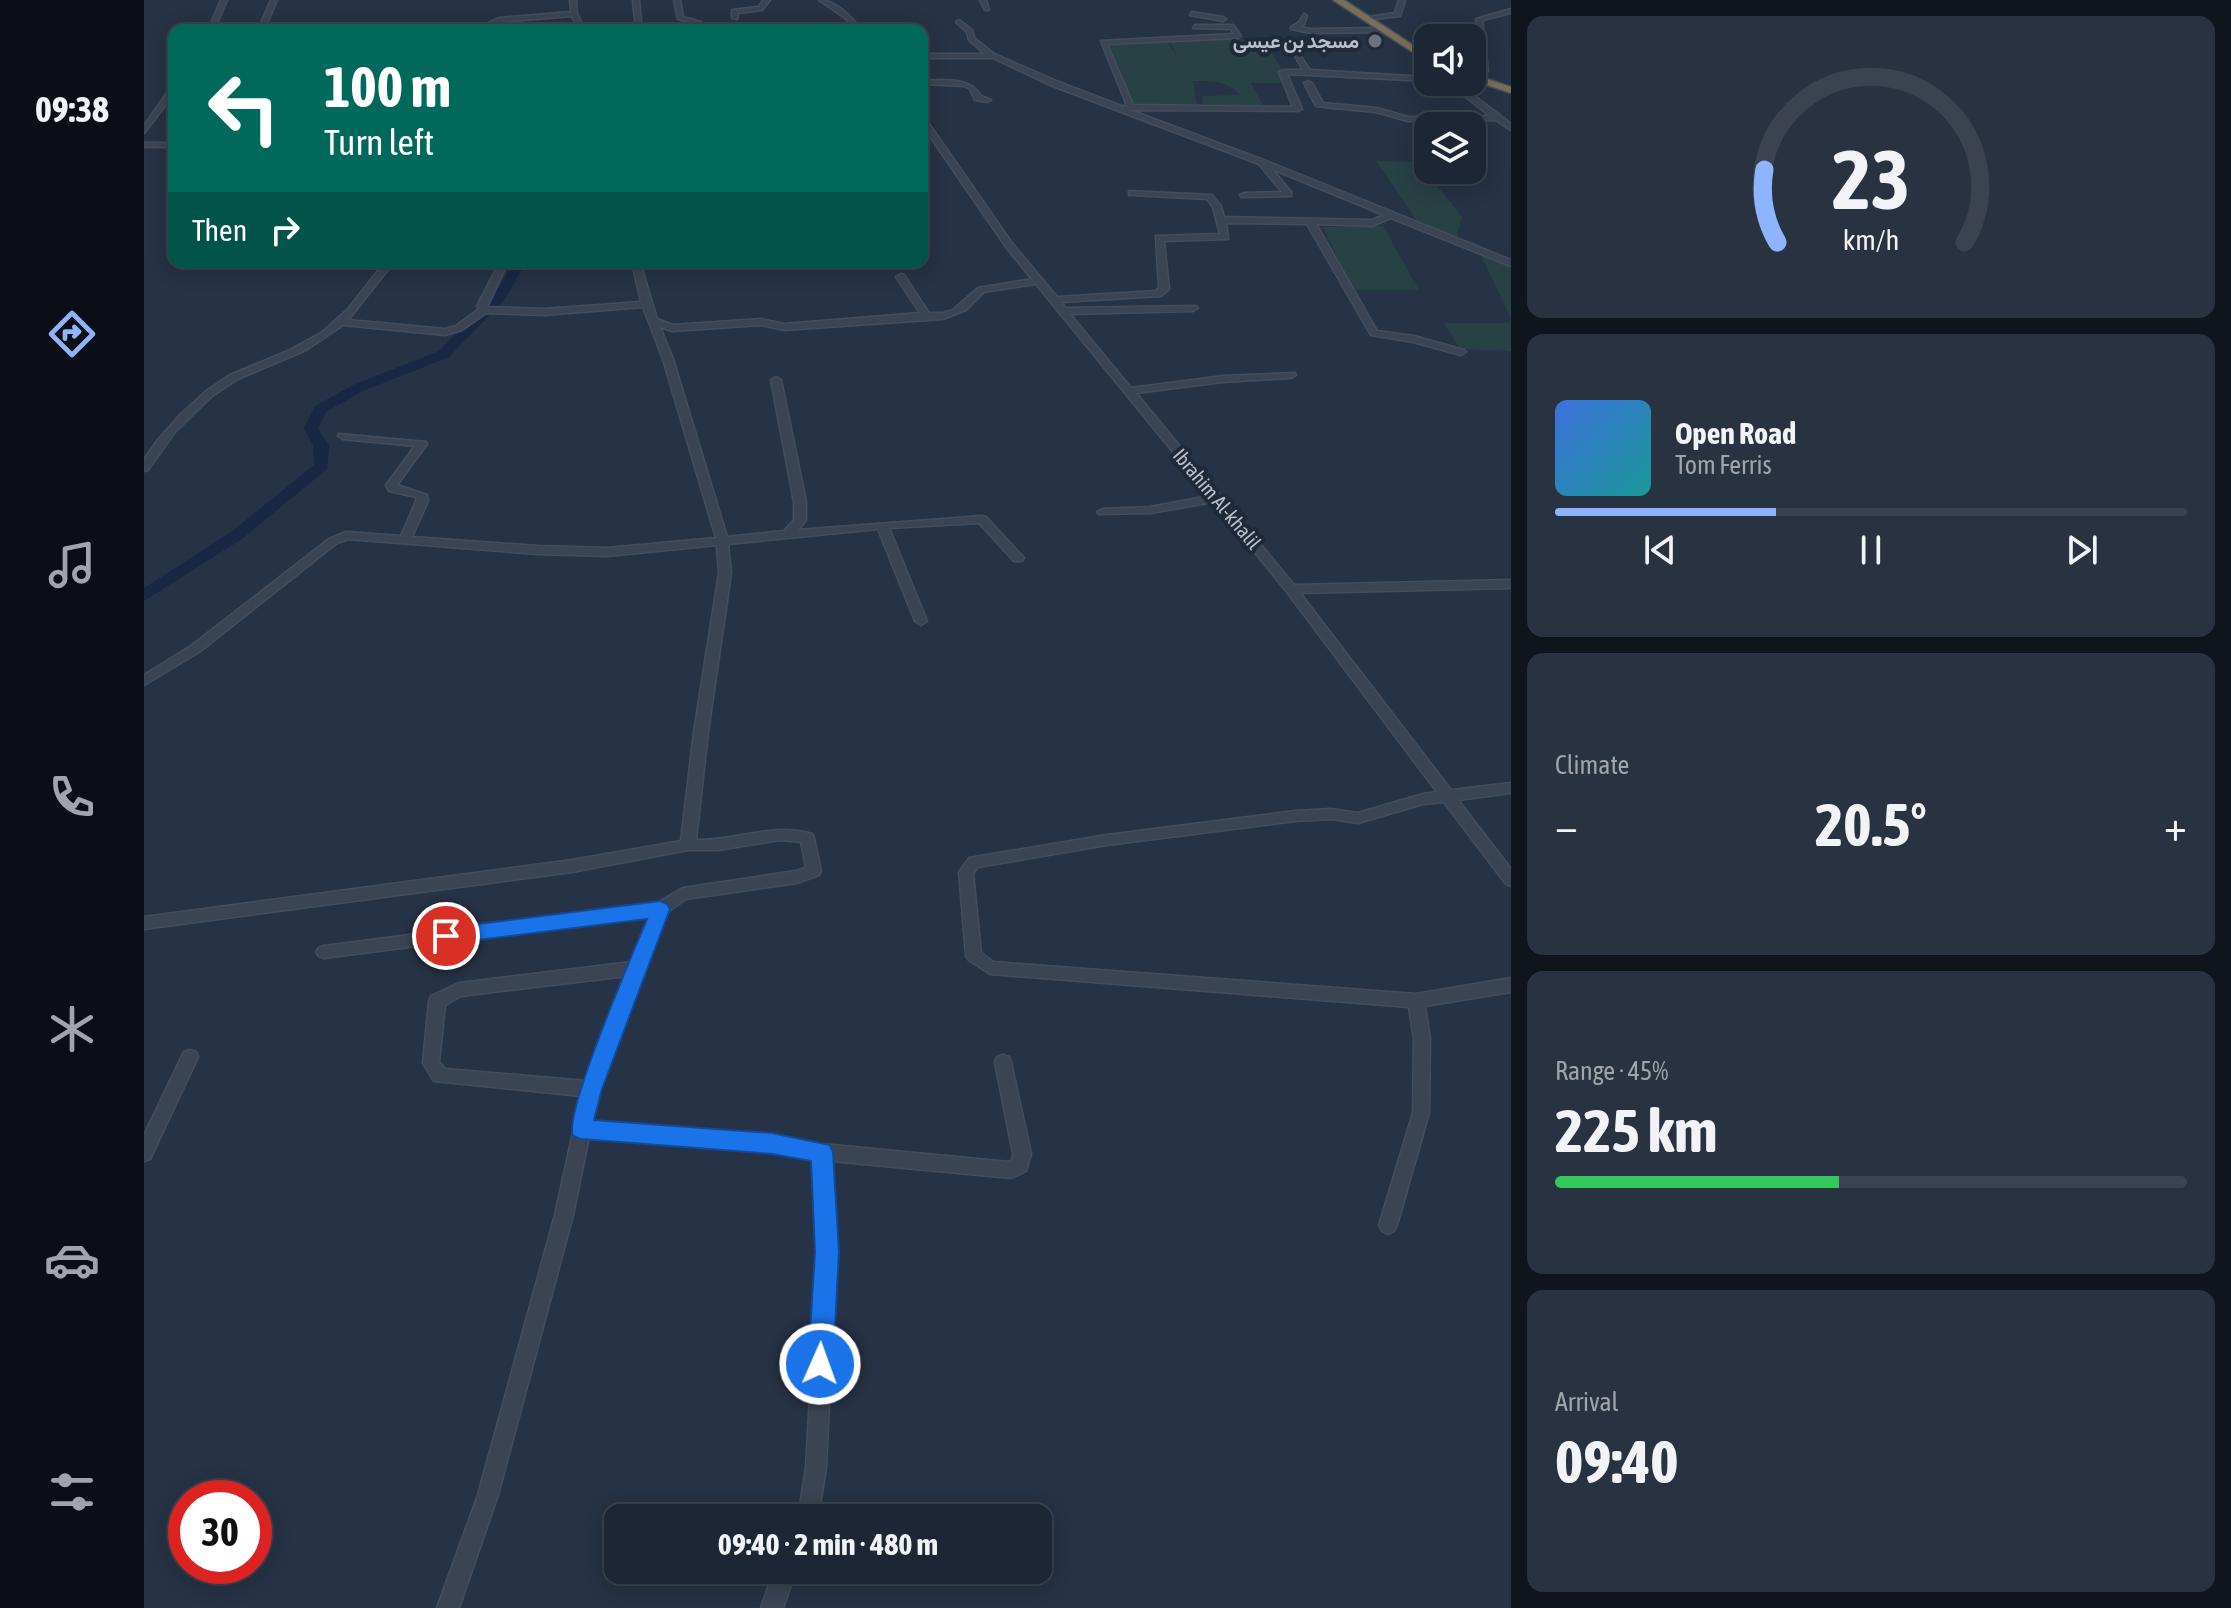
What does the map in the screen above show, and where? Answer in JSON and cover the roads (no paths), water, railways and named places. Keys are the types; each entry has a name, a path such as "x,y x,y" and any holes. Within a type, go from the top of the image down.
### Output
{"highway":[{"path":"1338,0 1414,50"},
{"path":"1486,81 1511,90"}],"street":[{"path":"214,24 224,0"},
{"path":"264,24 274,0"},
{"path":"573,0 574,14 579,24"},
{"path":"636,0 638,24"},
{"path":"677,0 680,18 699,24"},
{"path":"735,18 734,11 760,9 767,0"},
{"path":"822,0 853,24"},
{"path":"983,0 987,9"},
{"path":"1364,18 1398,15 1402,0"},
{"path":"1478,24 1478,20 1511,11"},
{"path":"490,24 499,20 574,14"},
{"path":"1192,14 1209,19 1233,20 1239,25 1195,27"},
{"path":"1304,16 1302,23 1293,28 1311,31 1381,30"},
{"path":"959,22 970,31 971,39 991,55 1053,83 1128,108 1511,263"},
{"path":"1128,108 1104,41 1238,38 1233,27"},
{"path":"1293,47 1308,72"},
{"path":"928,56 991,55"},
{"path":"1128,108 1298,109 1283,72 1414,78"},
{"path":"928,83 969,86 978,98 987,100"},
{"path":"1308,83 1323,105 1425,123 1506,122"},
{"path":"1470,96 1506,122"},
{"path":"144,131 168,97"},
{"name":"Ibrahim Al-khalil","path":"928,129 978,203 1061,311 1291,589 1511,880"},
{"path":"144,145 168,145"},
{"path":"1244,195 1288,194 1263,163"},
{"path":"1053,300 1161,293 1164,289 1159,238 1224,238 1222,220 1214,201 1204,195 1132,193"},
{"path":"1222,220 1373,223 1390,215"},
{"path":"1311,223 1374,333 1414,339 1461,352"},
{"path":"144,468 154,450 221,385 289,357 341,322 385,268"},
{"path":"484,310 482,306 501,268"},
{"path":"637,268 646,304 668,359 722,540 725,573 688,845"},
{"path":"901,277 925,312 924,316"},
{"path":"653,321 672,328 761,322 784,327 924,316 942,318 965,309 981,290 1038,281"},
{"path":"341,322 445,332 459,328 484,310 544,312 646,304"},
{"path":"1061,311 1193,308"},
{"path":"1128,391 1223,379 1291,375"},
{"path":"776,380 800,502 800,520 788,534"},
{"path":"343,436 417,441 422,444 391,485 400,491 421,495 422,501 405,540"},
{"path":"1103,512 1150,510 1216,498"},
{"path":"144,681 195,649 339,537 607,552 882,525 982,519 1018,558"},
{"path":"882,525 921,621"},
{"path":"1291,589 1511,584"},
{"path":"1511,788 1449,795 1358,818 1331,814 1295,816 1107,840 974,862 966,872 974,956 990,968 1416,1001 1511,985"},
{"path":"144,923 572,866 688,845 713,845 794,833 807,838 814,871 797,877 683,894 660,909 324,952"},
{"path":"448,1608 488,1495 564,1215 591,1089 660,909"},
{"path":"591,1089 440,1076 431,1063 437,1001 459,990 638,968"},
{"path":"1388,1225 1421,1113 1422,1039 1416,1001"},
{"path":"144,1153 190,1057"},
{"path":"581,1129 772,1143 822,1152 1011,1170 1020,1165 1022,1154 1003,1062"},
{"path":"810,1504 817,1455 827,1252 822,1152"},
{"path":"772,1608 780,1584"}],"waterway":[{"path":"144,596 236,536 322,466 321,446 311,428 320,409 358,388 444,354 499,297 515,268"}],"place":[{"name":"مسجد بن عيسى","path":"1375,41"}]}
